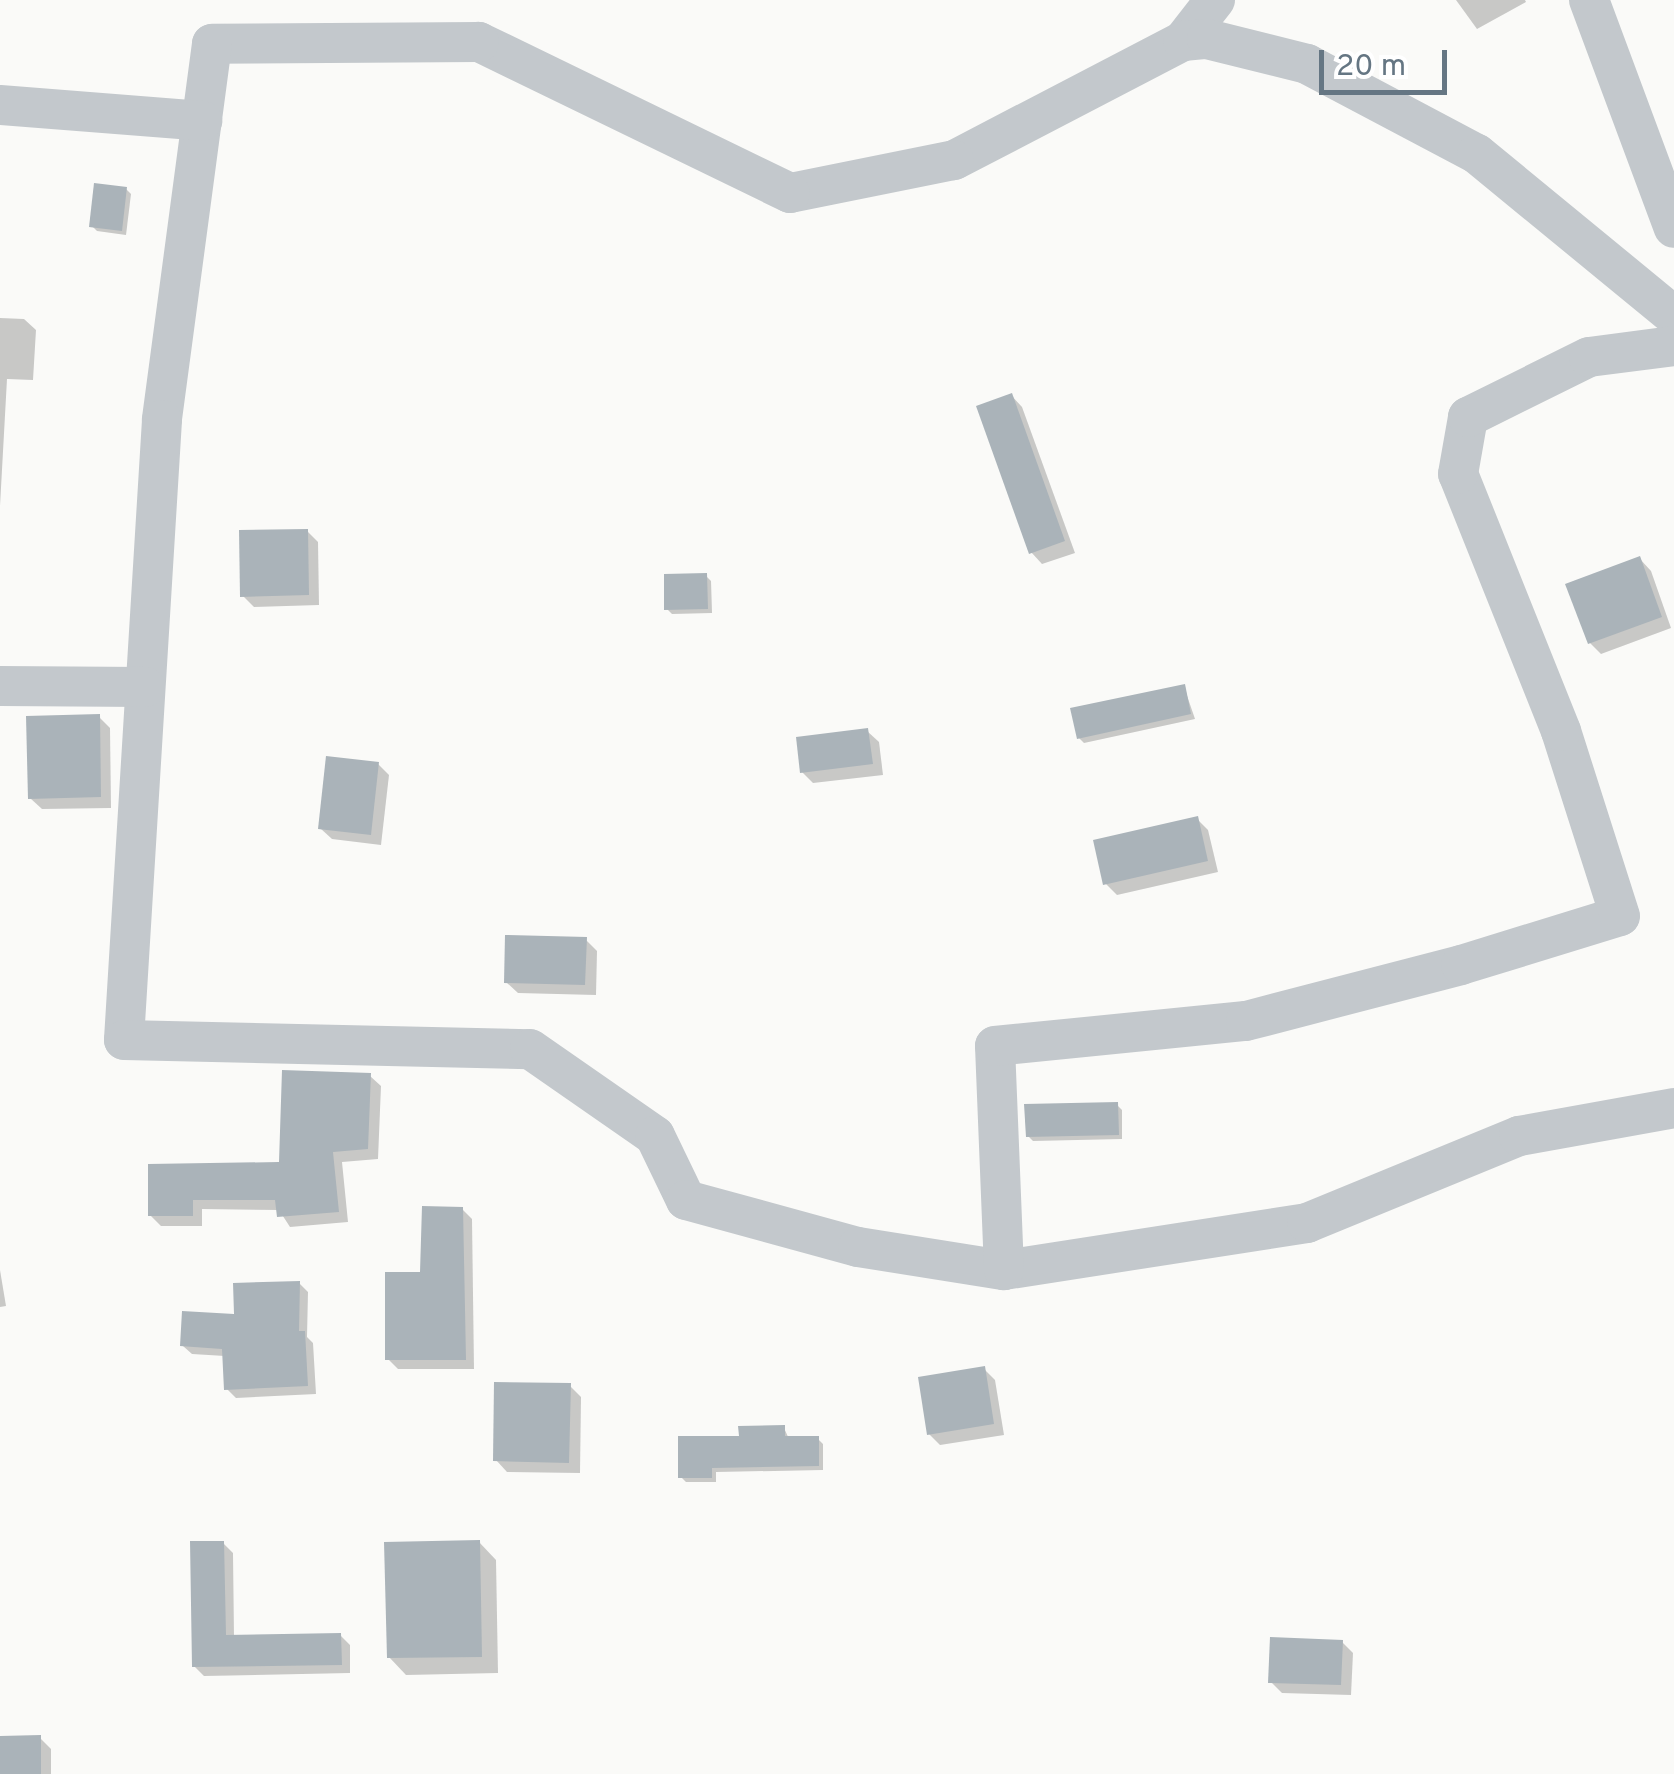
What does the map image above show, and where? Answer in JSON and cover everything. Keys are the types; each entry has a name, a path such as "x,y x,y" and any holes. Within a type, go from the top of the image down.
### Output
{"street":[{"path":"1215,0 1183,40 954,160 790,193 478,42 212,44 162,420 124,1040 530,1050 654,1136 686,1200 858,1247 1004,1270 1307,1222 1519,1136 1674,1108"},
{"path":"1589,0 1674,228"},
{"path":"1183,40 1207,39 1307,64 1477,154 1674,316"},
{"path":"0,106 202,121"},
{"path":"1004,1270 995,1046 1246,1021 1461,964 1620,916 1561,730 1458,474 1468,418 1589,356 1674,346"},
{"path":"0,686 146,687"}],"building":[{"path":"94,183 127,187 122,231 89,227"},
{"path":"1012,393 1065,541 1029,554 976,406"},
{"path":"308,529 309,595 240,597 239,530"},
{"path":"1640,556 1662,617 1588,644 1565,584"},
{"path":"707,573 708,609 664,610 664,574"},
{"path":"1185,684 1191,714 1077,739 1070,708"},
{"path":"100,714 101,797 28,799 26,716"},
{"path":"868,728 873,764 800,773 796,737"},
{"path":"326,756 379,762 371,835 318,829"},
{"path":"1198,816 1208,861 1103,885 1093,840"},
{"path":"505,935 587,937 585,985 504,983"},
{"path":"282,1070 371,1073 368,1149 333,1152 339,1212 277,1217 275,1200 193,1200 193,1216 148,1216 148,1164 279,1162"},
{"path":"1118,1102 1119,1135 1026,1137 1024,1104"},
{"path":"422,1206 463,1207 466,1360 385,1360 385,1272 420,1272"},
{"path":"300,1281 299,1331 305,1331 308,1386 224,1390 222,1349 180,1346 182,1311 234,1314 233,1283"},
{"path":"985,1366 994,1424 927,1435 918,1377"},
{"path":"494,1382 571,1383 569,1463 493,1461"},
{"path":"785,1425 785,1436 819,1436 819,1466 712,1468 712,1478 678,1478 678,1436 739,1436 738,1426"},
{"path":"480,1540 482,1657 387,1658 384,1542"},
{"path":"190,1541 224,1541 226,1635 341,1633 342,1665 192,1667"},
{"path":"1270,1637 1343,1640 1341,1685 1268,1683"},
{"path":"41,1735 41,1774 0,1774 0,1736"}]}
